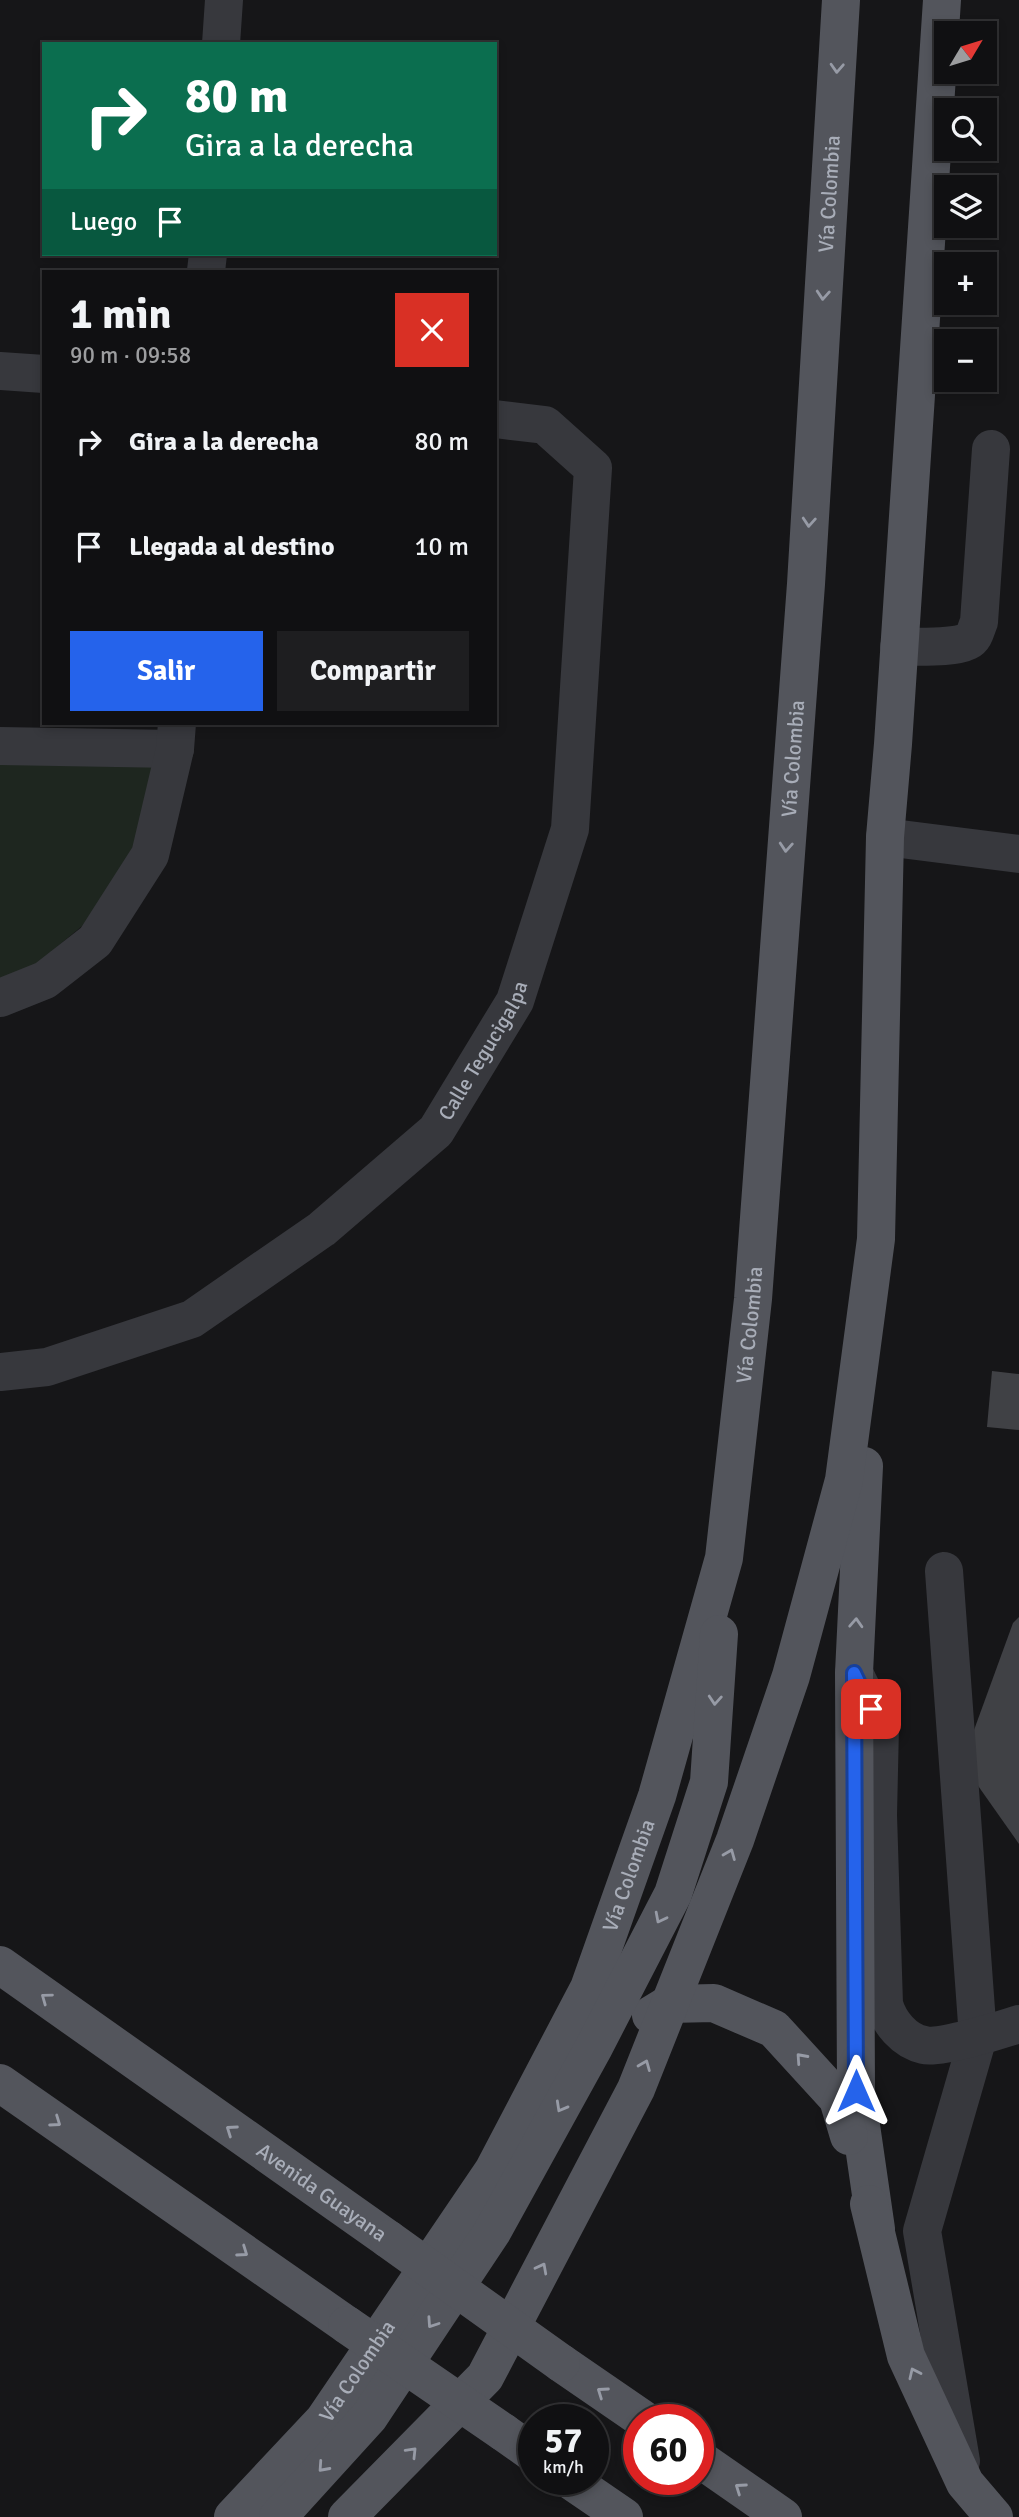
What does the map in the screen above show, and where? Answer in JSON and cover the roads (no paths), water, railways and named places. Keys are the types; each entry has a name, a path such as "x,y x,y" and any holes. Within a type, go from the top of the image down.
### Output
{"main road":[{"name":"Vía Colombia","path":"233,2517 324,2420 493,2171 589,1988 657,1796 724,1558 753,1298 806,584 841,0"},
{"path":"876,2229 856,2091 854,1673 876,1239 885,838 942,0"},
{"path":"366,2508 485,2377 636,2089 735,1840 791,1676 844,1480 876,1239"},
{"path":"278,2517 369,2417 492,2232 594,2047 673,1894 709,1782 724,1558"},
{"name":"Avenida Guayana","path":"0,1965 623,2406"},
{"path":"594,2047 669,2004 713,2004 774,2029 838,2099 876,2229 906,2356 965,2483 994,2517"},
{"path":"0,2083 518,2443"},
{"path":"366,2508 369,2417"},
{"path":"714,2469 783,2517"},
{"path":"592,2495 624,2517"}],"street":[{"path":"221,42 224,0"},
{"path":"0,371 42,374"},
{"name":"Calle Tegucigalpa","path":"0,1372 47,1367 192,1319 321,1229 436,1131 515,1001 570,830 593,468 545,425 497,419"},
{"path":"899,647 945,645 968,641 974,636 979,622 991,449"},
{"path":"0,746 176,736 150,855 95,941 45,980 0,998"},
{"path":"885,838 1019,854"},
{"path":"944,1571 978,2037 922,2231 965,2483"},
{"path":"854,1673 880,1726 878,1815 884,2004 888,2018 903,2034 925,2046 978,2037 1019,2024"}]}
